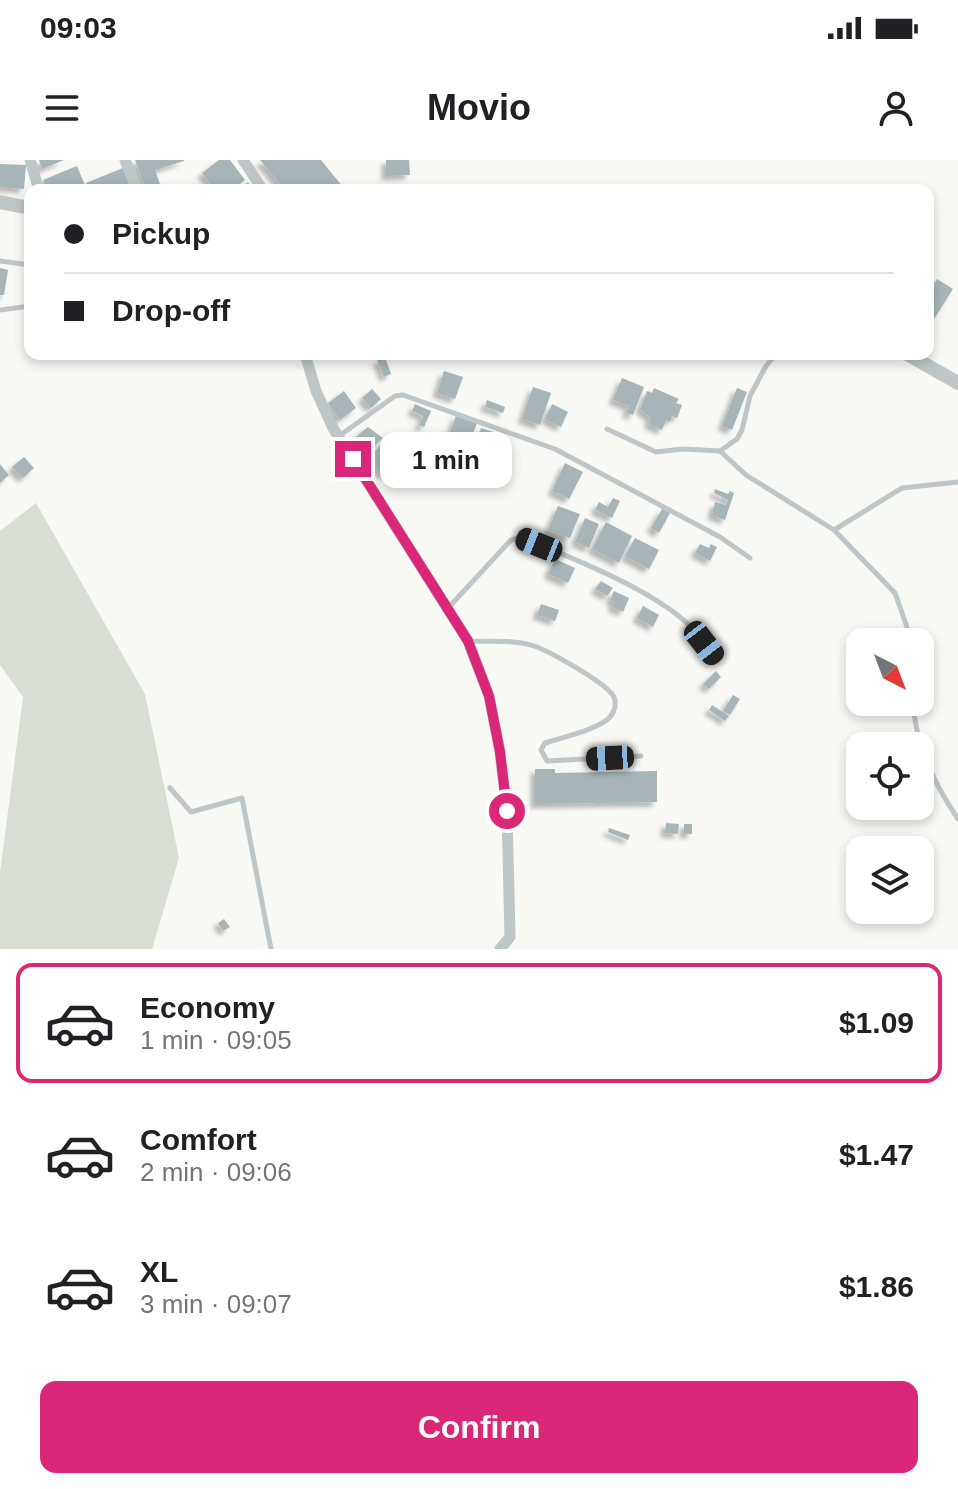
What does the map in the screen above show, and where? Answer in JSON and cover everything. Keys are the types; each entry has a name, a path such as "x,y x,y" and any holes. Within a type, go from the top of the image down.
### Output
{"street":[{"path":"30,160 37,184"},
{"path":"125,160 135,184"},
{"path":"243,160 259,184"},
{"path":"0,202 24,207"},
{"path":"307,360 316,391 338,437 468,641 489,696 507,811 510,937 500,949"},
{"path":"918,360 958,383"}],"lane":[{"path":"0,261 24,264"},
{"path":"0,310 24,307"},
{"path":"607,429 656,452 683,449 720,451 737,439 750,396 772,360"},
{"path":"338,437 395,396 403,395 555,449 720,537 750,558"},
{"path":"720,451 746,475 834,530 895,593 907,628"},
{"path":"834,530 902,488 958,482"},
{"path":"448,608 511,540 520,537 623,583 673,611 693,628 716,657"},
{"path":"468,641 536,647 601,684 612,694 615,710 609,718 545,743 541,750 547,761 641,756"},
{"path":"914,716 927,763 958,819"},
{"path":"170,788 191,812 242,798 271,949"}],"shaded area":[{"path":"36,503 145,694 179,858 152,949 0,949 0,873 23,697 0,665 0,531"}],"building":[{"path":"39,160 64,160 42,169"},
{"path":"135,160 184,160 155,170 160,184 144,184"},
{"path":"219,160 230,160 245,180 240,184 210,184 202,173"},
{"path":"260,160 321,160 341,184 280,184"},
{"path":"386,160 409,160 410,175 386,176"},
{"path":"0,164 26,165 24,189 0,187"},
{"path":"77,166 84,184 45,184 43,180"},
{"path":"123,168 130,184 86,184"},
{"path":"0,268 8,270 4,295 0,295"},
{"path":"937,279 953,289 934,319 934,284"},
{"path":"377,360 386,360 391,374 384,377"},
{"path":"444,371 463,377 455,399 437,393"},
{"path":"622,378 644,387 633,415 626,413 629,406 613,400"},
{"path":"533,387 551,393 540,425 522,419"},
{"path":"654,388 679,399 676,403 682,405 677,418 672,416 670,422 666,420 662,430 648,424 651,418 640,409 647,391 652,393"},
{"path":"737,388 747,392 732,430 722,426"},
{"path":"372,389 381,399 371,408 362,398"},
{"path":"344,391 356,408 340,420 328,403"},
{"path":"487,400 505,407 503,413 485,407"},
{"path":"415,404 431,411 424,427 419,425 423,416 412,411"},
{"path":"552,404 568,412 561,427 545,419"},
{"path":"456,415 477,423 469,444 449,437"},
{"path":"368,427 383,438 363,457 349,442"},
{"path":"481,428 494,432 489,450 482,449 484,444 481,443 479,447 474,446"},
{"path":"391,435 408,451 384,476 367,459"},
{"path":"498,438 503,440 498,463 490,461"},
{"path":"24,457 34,468 23,478 12,467"},
{"path":"565,463 583,472 569,499 552,491"},
{"path":"0,464 9,475 0,483"},
{"path":"715,489 734,493 725,520 712,515 715,502 726,505 728,500 714,493"},
{"path":"613,498 620,501 612,518 595,510 599,502 608,507"},
{"path":"558,506 580,514 570,538 548,530"},
{"path":"662,509 670,513 659,533 651,528"},
{"path":"585,518 599,524 589,548 575,542"},
{"path":"606,522 632,536 619,563 592,549"},
{"path":"635,538 659,550 649,569 625,556"},
{"path":"700,544 717,547 710,561 695,553"},
{"path":"555,559 575,568 568,583 548,574"},
{"path":"601,581 613,588 607,596 595,589"},
{"path":"614,591 629,598 623,612 612,607 614,602 610,600"},
{"path":"541,604 559,610 555,621 537,615"},
{"path":"643,606 659,615 653,627 637,618"},
{"path":"716,671 721,677 709,689 703,684"},
{"path":"733,695 740,699 730,715 723,711"},
{"path":"712,705 729,716 725,721 709,710"},
{"path":"535,769 555,769 555,773 657,771 657,802 535,804"},
{"path":"666,823 679,824 678,834 665,833"},
{"path":"684,824 692,824 692,834 684,834"},
{"path":"609,828 630,835 628,840 608,832"},
{"path":"224,919 230,927 223,931 218,923"}],"route":[{"path":"353,459 468,641 489,696 507,811"}]}
